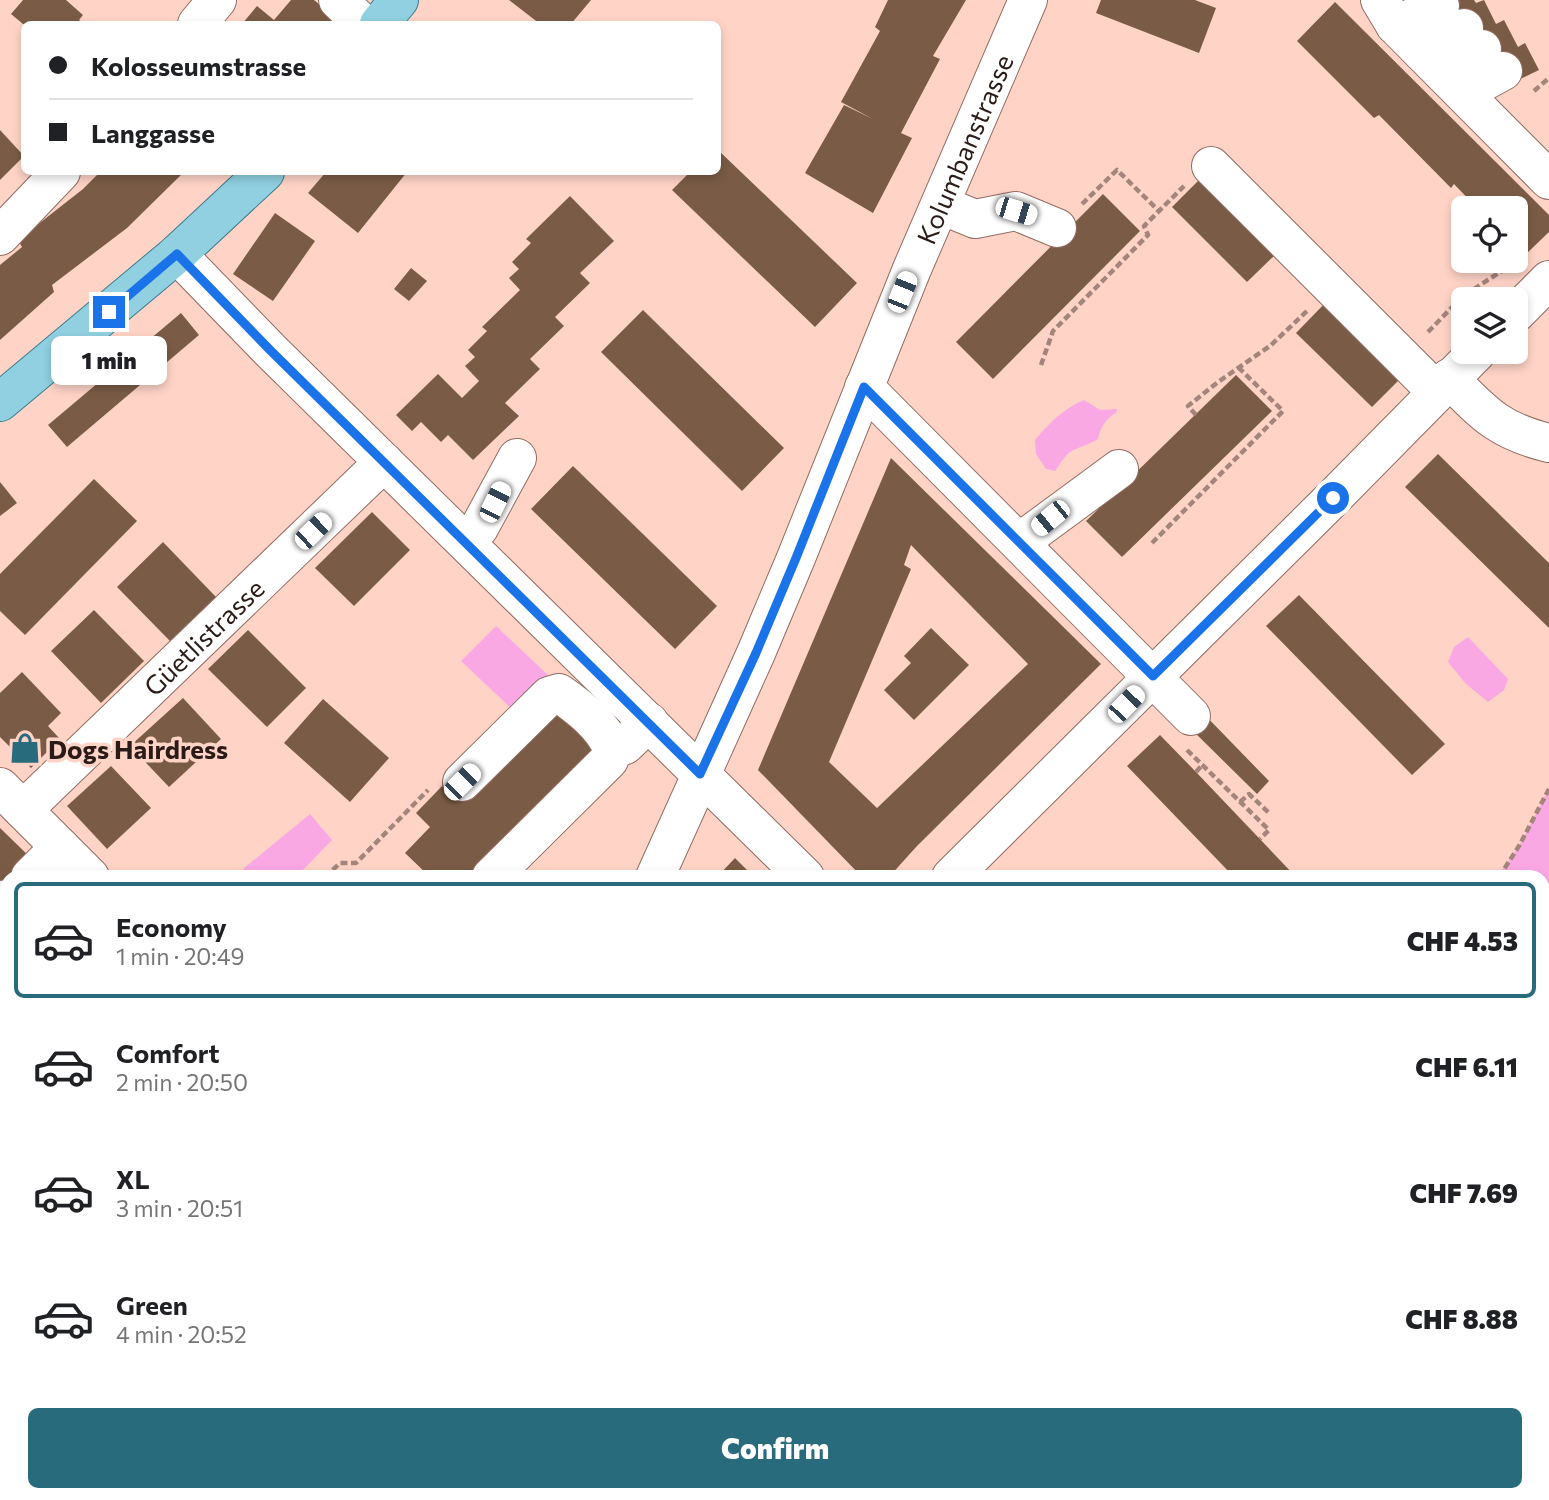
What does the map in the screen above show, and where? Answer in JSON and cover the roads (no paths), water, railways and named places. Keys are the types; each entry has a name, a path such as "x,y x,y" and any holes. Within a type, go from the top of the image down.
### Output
{"main road":[{"path":"382,21 399,0"},
{"path":"0,402 177,254 262,175"}],"street":[{"path":"200,21 217,0"},
{"path":"338,0 360,21"},
{"name":"Kolumbanstrasse","path":"657,870 756,653 912,269 1028,0"},
{"path":"1388,12 1472,38"},
{"path":"1388,12 1442,73 1549,180"},
{"path":"1442,73 1472,38"},
{"path":"1442,73 1472,38"},
{"path":"1211,166 1403,358 1486,417 1525,437 1549,443"},
{"path":"0,236 58,175"},
{"path":"941,205 975,219 1016,211 1057,228"},
{"path":"177,254 798,870"},
{"path":"1528,301 1549,280"},
{"path":"958,870 1464,364"},
{"path":"864,387 1153,676 1187,731"},
{"path":"465,541 479,528 517,458"},
{"name":"Güetlistrasse","path":"12,798 384,462"},
{"path":"1020,542 1119,469"},
{"path":"462,782 549,696 559,693 583,710 608,738 613,750 609,760 498,870"},
{"path":"613,750 625,745 649,722"},
{"path":"12,798 83,870"},
{"path":"37,870 60,847"}],"place":[{"name":"Dogs Hairdress","path":"25,748"}]}
